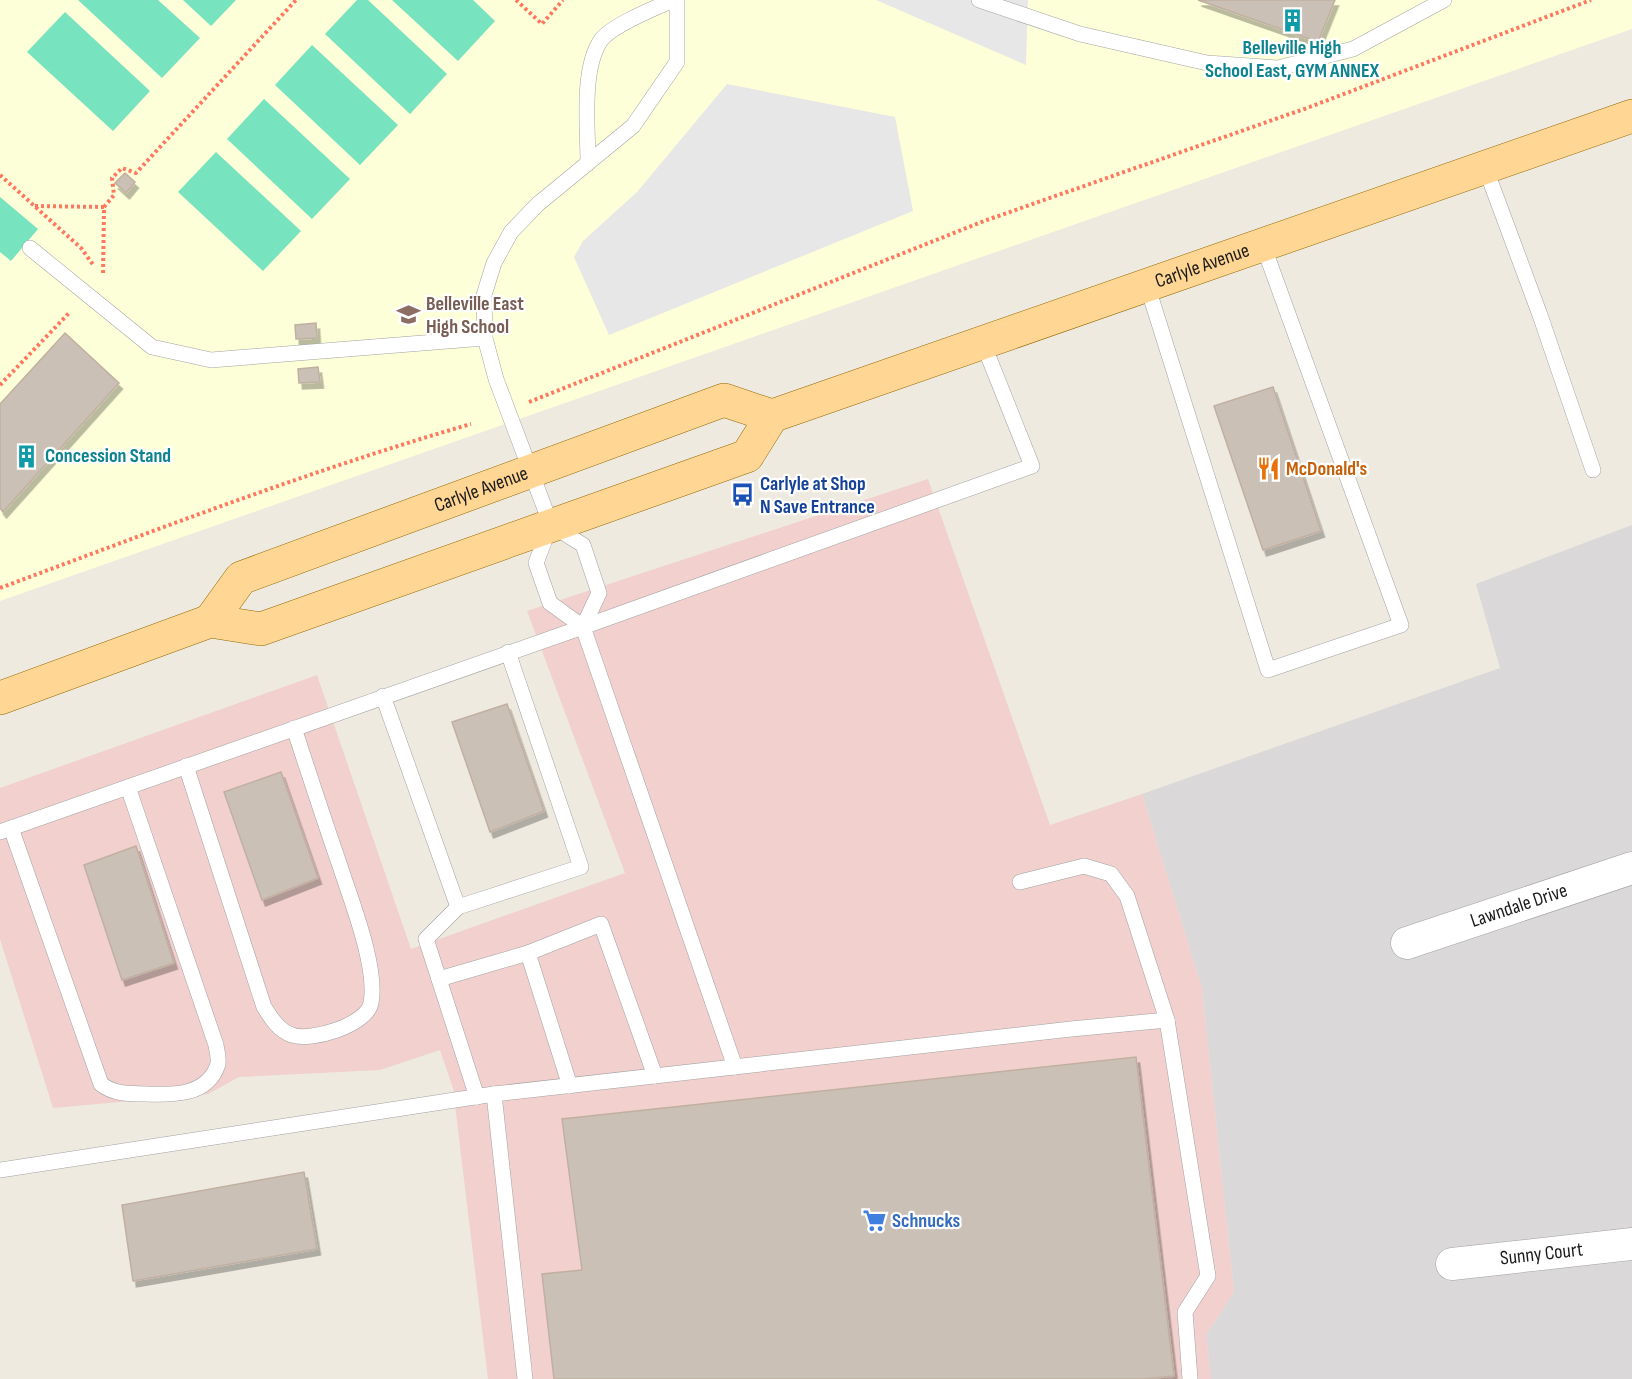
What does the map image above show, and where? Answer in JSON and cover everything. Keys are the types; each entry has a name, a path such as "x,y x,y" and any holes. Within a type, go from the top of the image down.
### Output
{"main road":[{"name":"Carlyle Avenue","path":"210,621 242,578 724,400 772,416 1632,116"},
{"path":"0,698 210,621 261,629 747,456 772,416"}],"street":[{"name":"Lawndale Drive","path":"1407,943 1632,868"},
{"name":"Sunny Court","path":"1452,1264 1632,1244"}],"lane":[{"path":"583,627 599,593 583,545 551,525 507,410 485,338 484,295 502,246 522,220 633,126 677,62 675,0 627,21 602,39 589,68 588,163"},
{"path":"979,0 1080,34 1207,63 1278,68 1353,49 1444,0"},
{"path":"1485,167 1540,315 1593,470"},
{"path":"1147,285 1268,670 1401,625 1263,245"},
{"path":"30,248 152,348 211,360 485,338"},
{"path":"128,787 216,1045 219,1063 209,1079 194,1091 175,1095 109,1091 101,1084 5,830 1032,466 983,343"},
{"path":"551,525 536,563 550,603 583,627 735,1067"},
{"path":"477,1096 426,939 458,907 581,867 508,652"},
{"path":"383,696 458,907"},
{"path":"186,766 264,1007 275,1024 292,1036 320,1035 358,1021 371,1005 371,982 363,936 294,728"},
{"path":"1020,882 1084,866 1111,874 1127,896 1167,1020 1208,1276 1185,1312 1190,1379"},
{"path":"439,979 528,953 601,924 655,1076"},
{"path":"528,953 570,1086"},
{"path":"0,1170 477,1096 1167,1020"},
{"path":"494,1094 525,1379"}],"path":[{"path":"102,277 104,207 114,195 112,178 122,168 136,173 297,0"},
{"path":"516,0 542,24 563,0"},
{"path":"529,402 984,221 1307,108 1591,0"},
{"path":"35,206 104,207"},
{"path":"0,588 309,475 402,443 471,424"}],"shaded area":[{"name":"Belleville East High School","path":"0,0 1632,0 1632,29 0,601"},
{"path":"876,0 1028,0 1026,65"},
{"path":"727,84 895,117 913,211 609,335 574,257 583,241 637,192"},
{"path":"928,479 1050,825 1142,794 1202,988 1234,1292 1206,1335 1211,1379 488,1379 453,1088 440,1050 380,1070 239,1077 208,1094 53,1108 0,939 0,788 317,675 411,949 625,873 527,611"},
{"path":"1632,525 1632,1379 1211,1379 1206,1335 1234,1292 1202,988 1142,794 1500,668 1476,584"}],"green space":[{"path":"78,0 158,0 200,38 162,78"},
{"path":"183,0 236,0 211,26"},
{"path":"357,0 368,0 447,74 410,114 325,34"},
{"path":"392,0 473,0 495,21 458,61"},
{"path":"65,12 150,91 113,131 27,52"},
{"path":"312,45 398,125 360,165 275,85"},
{"path":"264,99 350,179 312,219 227,139"},
{"path":"216,152 301,231 263,271 178,192"},
{"path":"0,197 38,229 11,261 0,252"}],"building":[{"name":"Belleville High School East, GYM ANNEX","path":"1198,0 1335,0 1318,42"},
{"path":"125,173 135,182 126,193 115,183"},
{"path":"316,323 317,338 296,339 295,325"},
{"name":"Concession Stand","path":"65,333 119,383 3,512 0,508 0,404"},
{"path":"318,367 320,382 299,383 298,369"},
{"name":"McDonald's","path":"1273,387 1321,531 1263,550 1214,406"},
{"path":"507,704 544,811 490,832 452,722"},
{"path":"281,772 318,878 262,900 224,792"},
{"path":"136,846 174,963 122,980 84,865"},
{"path":"1136,1057 1174,1376 1143,1379 554,1379 542,1274 582,1270 562,1119"},
{"path":"304,1172 317,1249 133,1281 122,1205"}],"place":[{"name":"Belleville High School East, GYM ANNEX","path":"1292,21"},
{"name":"Belleville East High School","path":"408,315"},
{"name":"Concession Stand","path":"27,456"},
{"name":"McDonald's","path":"1268,469"},
{"name":"Carlyle at Shop N Save Entrance","path":"742,495"},
{"name":"Schnucks","path":"874,1221"}]}
